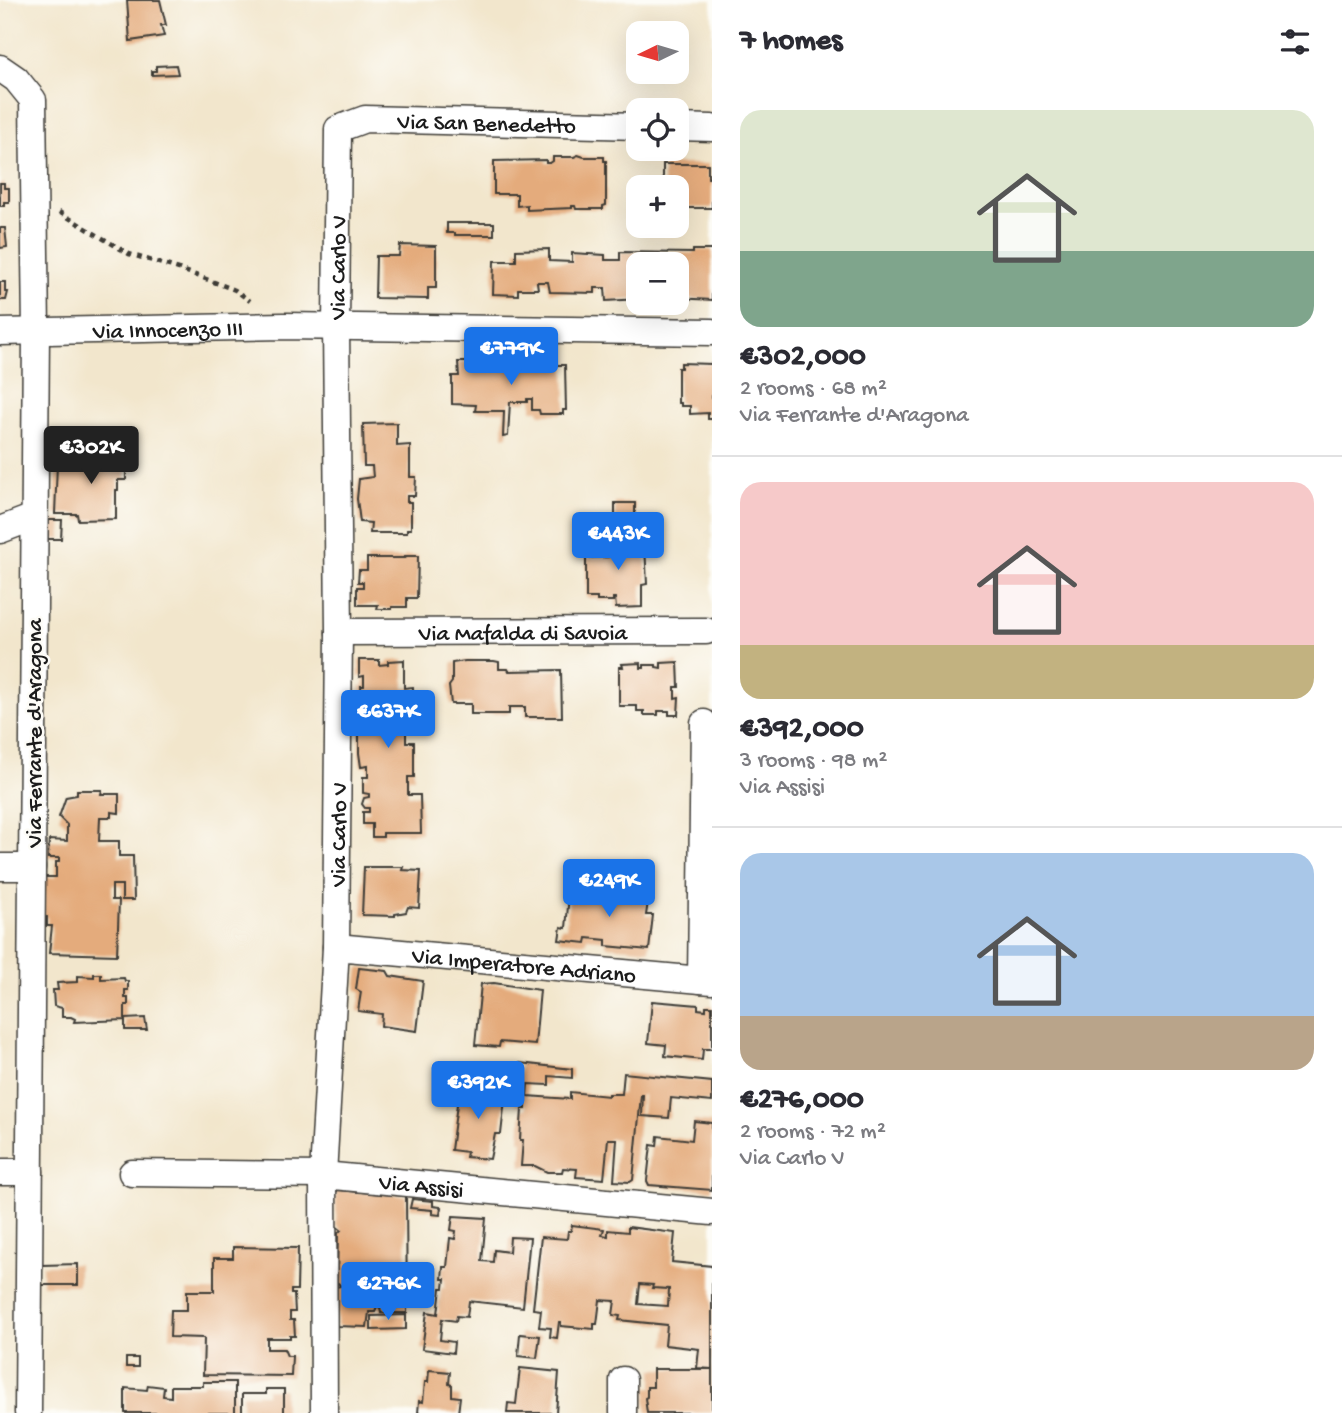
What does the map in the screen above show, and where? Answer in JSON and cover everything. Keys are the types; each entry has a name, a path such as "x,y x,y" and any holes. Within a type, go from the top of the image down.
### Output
{"street":[{"name":"Via Ferrante d'Aragona","path":"0,68 16,79 33,100 36,331 28,1413"},
{"name":"Via San Benedetto","path":"338,129 365,119 626,126"},
{"path":"689,127 712,128"},
{"name":"Via Carlo V","path":"324,1413 323,1175 336,947 339,632 336,327 338,129"},
{"name":"Via Innocenzo III","path":"0,332 284,326 712,332"},
{"path":"0,530 34,517"},
{"name":"Via Mafalda di Savoia","path":"339,632 706,631"},
{"path":"704,723 706,981"},
{"path":"0,867 32,867"},
{"name":"Via Imperatore Adriano","path":"336,947 706,981"},
{"path":"0,1171 30,1172"},
{"name":"Via Assisi","path":"132,1172 323,1175 712,1212"},
{"path":"623,1413 624,1380"}],"path":[{"path":"33,197 129,254 235,290 284,326"}],"building":[{"path":"127,0 160,0 166,25 161,25 164,36 130,41"},
{"path":"176,65 178,74 152,75 156,66"},
{"path":"553,157 604,157 606,161 606,205 603,209 576,209 572,206 527,210 527,205 517,206 517,194 494,194 494,161 546,160 546,163 550,163"},
{"path":"663,164 708,164 708,178 712,178 712,208 689,208 689,175 663,175"},
{"path":"0,183 4,183 4,188 9,188 9,202 4,202 4,206 0,206"},
{"path":"447,223 494,223 494,235 447,233"},
{"path":"0,228 5,228 7,247 0,248"},
{"path":"400,245 436,246 436,288 428,288 428,299 375,298 376,256 399,256"},
{"path":"549,249 549,261 572,262 572,253 605,255 605,260 620,260 620,252 626,252 626,300 606,301 605,288 595,288 595,293 550,292 548,282 537,282 538,289 518,289 518,295 493,294 494,261 516,261 516,250"},
{"path":"693,250 712,250 712,300 689,299 689,253 693,253"},
{"path":"0,282 5,282 5,292 8,292 6,300 0,300"},
{"path":"458,362 485,362 485,366 510,366 510,362 528,362 528,365 535,365 534,362 554,362 553,365 565,365 566,410 563,410 563,414 540,414 539,410 532,410 532,399 527,399 527,402 510,402 508,436 503,437 504,411 475,411 476,405 452,404 452,376 459,376"},
{"path":"681,363 712,364 712,419 708,419 708,413 690,414 690,406 681,406 681,403 678,403 678,368 681,368"},
{"path":"397,423 397,446 410,445 410,477 416,477 415,496 407,496 407,502 411,502 411,529 407,529 407,533 370,533 371,523 360,522 357,499 359,479 373,477 372,466 364,466 363,424"},
{"path":"91,451 126,451 126,480 118,480 116,490 116,519 78,520 77,514 55,514 57,464 91,464"},
{"path":"615,503 635,503 635,519 615,520"},
{"path":"46,520 62,520 61,539 46,539"},
{"path":"608,532 637,532 638,546 645,546 647,584 642,585 642,607 616,608 615,598 613,601 597,601 597,598 586,598 586,558 608,557"},
{"path":"404,556 418,556 417,598 407,598 407,607 392,609 377,609 378,605 357,605 357,587 363,587 363,582 358,582 359,570 367,570 367,558 405,558"},
{"path":"359,660 379,660 379,665 388,664 388,661 404,660 404,688 413,687 414,721 406,721 406,742 414,742 414,777 408,777 408,795 420,795 421,833 383,833 383,837 372,837 372,824 363,824 363,812 369,812 369,808 362,804 369,794 363,793 363,777 368,777 368,766 361,767 359,753 359,720 363,720 361,686 364,686 364,676 359,677"},
{"path":"499,662 499,669 509,671 561,670 562,717 525,717 525,707 509,707 509,714 471,714 471,704 451,704 449,686 452,682 452,663"},
{"path":"678,662 679,687 675,687 675,698 679,697 678,715 669,715 669,711 658,711 658,715 644,715 644,711 637,711 637,706 619,706 619,667 623,667 622,664 641,663 641,668 644,668 644,665 656,665 661,668 661,663"},
{"path":"77,790 102,790 101,794 119,794 119,813 111,812 111,817 100,817 99,841 119,841 119,856 133,856 134,900 122,900 122,885 112,885 112,900 119,900 117,955 49,953 52,926 47,926 47,917 43,917 44,877 56,877 56,862 59,862 59,858 48,858 49,840 67,841 67,825 59,817 66,797 77,795"},
{"path":"364,867 403,867 402,870 421,871 419,908 408,907 406,912 395,916 362,915"},
{"path":"587,887 649,895 646,915 653,915 649,950 606,946 606,940 587,938 586,943 559,940 561,927 566,928 569,895 585,897"},
{"path":"359,968 387,971 390,976 423,981 417,1031 381,1026 382,1014 358,1011 361,992 356,989"},
{"path":"94,974 101,974 101,979 124,978 128,981 128,990 125,990 128,1005 125,1005 125,1019 145,1018 147,1030 125,1030 125,1020 74,1022 75,1019 71,1017 62,1017 62,1008 54,1006 53,990 58,990 57,983 78,982 78,976 94,977"},
{"path":"494,983 540,990 535,1045 500,1042 499,1047 475,1045 481,984"},
{"path":"652,1001 698,1005 698,1009 706,1010 706,1006 712,1006 712,1049 703,1049 702,1060 665,1056 666,1045 648,1043"},
{"path":"520,1063 572,1069 572,1078 549,1076 549,1085 528,1084 527,1096 570,1099 570,1092 608,1096 622,1094 624,1073 712,1082 712,1102 671,1098 669,1118 642,1116 641,1095 633,1180 630,1182 614,1181 617,1139 608,1139 604,1179 576,1177 577,1169 563,1168 562,1172 547,1172 535,1166 521,1166 522,1109 526,1109 526,1105 516,1105"},
{"path":"478,1087 506,1090 501,1134 495,1134 490,1159 466,1157 467,1152 451,1150 459,1089 479,1091"},
{"path":"694,1121 712,1123 712,1190 649,1185 647,1181 651,1145 657,1146 658,1136 692,1140"},
{"path":"338,1190 406,1196 407,1313 381,1313 380,1307 377,1307 375,1312 369,1312 367,1327 337,1326 336,1287 341,1286 337,1282 338,1233 341,1230 336,1226"},
{"path":"412,1199 433,1201 433,1206 441,1207 440,1215 432,1214 432,1210 410,1208"},
{"path":"453,1216 486,1218 482,1261 493,1262 494,1250 509,1252 510,1237 530,1238 523,1307 469,1301 467,1317 457,1316 456,1321 442,1319 440,1340 454,1342 453,1353 422,1349 427,1312 438,1314 441,1288 444,1288 445,1279 442,1279 443,1267 447,1267 450,1238 455,1239 456,1231 451,1230"},
{"path":"572,1225 604,1229 602,1235 608,1236 608,1230 628,1232 628,1227 675,1233 672,1262 712,1266 712,1369 697,1368 699,1349 665,1345 667,1325 619,1320 620,1316 613,1315 615,1301 600,1300 594,1329 561,1326 559,1322 557,1338 550,1337 551,1328 539,1327 541,1310 533,1309 541,1237 567,1239 568,1231 571,1231","holes":["640,1284 653,1285 652,1288 669,1289 668,1306 638,1304"]},
{"path":"233,1247 298,1248 297,1290 291,1290 291,1294 294,1294 295,1312 290,1312 290,1320 294,1320 295,1336 267,1338 267,1349 284,1349 287,1356 292,1356 291,1376 203,1375 204,1338 170,1337 171,1310 187,1310 187,1291 214,1291 214,1258 233,1258"},
{"path":"78,1264 78,1285 42,1285 42,1265"},
{"path":"406,1315 406,1329 371,1330 371,1316"},
{"path":"520,1334 540,1336 537,1358 518,1356"},
{"path":"126,1358 138,1358 138,1367 126,1367"},
{"path":"520,1368 559,1372 556,1413 507,1413 508,1403 516,1404"},
{"path":"653,1369 712,1369 712,1413 647,1413 645,1398 647,1387 653,1387"},
{"path":"429,1370 450,1372 452,1396 460,1397 458,1413 418,1413 419,1401 423,1402"},
{"path":"203,1382 235,1382 235,1413 125,1413 125,1388 147,1390 148,1385 164,1387 163,1396 171,1397 171,1386 203,1386"},
{"path":"266,1389 284,1389 284,1413 242,1413 242,1394 266,1394"}]}
